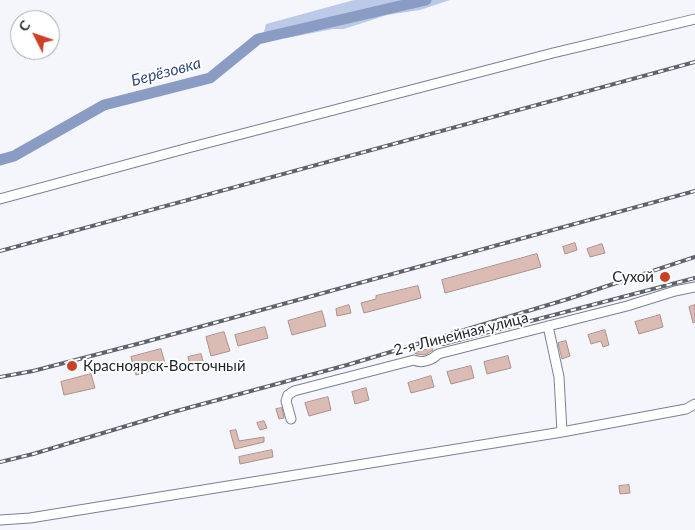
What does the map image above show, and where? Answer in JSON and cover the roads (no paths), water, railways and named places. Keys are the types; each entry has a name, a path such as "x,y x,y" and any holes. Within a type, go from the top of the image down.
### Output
{"street":[{"path":"0,199 553,53 695,19"},
{"name":"2-я Линейная улица","path":"291,419 286,401 288,395 294,392 414,360 418,362 433,359 438,354 695,287"},
{"path":"548,326 559,377 562,432"},
{"path":"0,520 30,518 562,432 686,408 695,404"}],"waterway":[{"name":"Берёзовка","path":"0,160 14,156 104,105 210,78 258,39 426,0"}],"railway":[{"path":"0,251 695,62"},
{"path":"0,377 33,371 141,343 695,191"},
{"path":"0,462 173,412 347,365 568,299 695,257"},
{"path":"443,344 695,278"}],"place":[{"name":"Сухой","path":"665,277"},
{"name":"Красноярск-Восточный","path":"72,366"}]}
